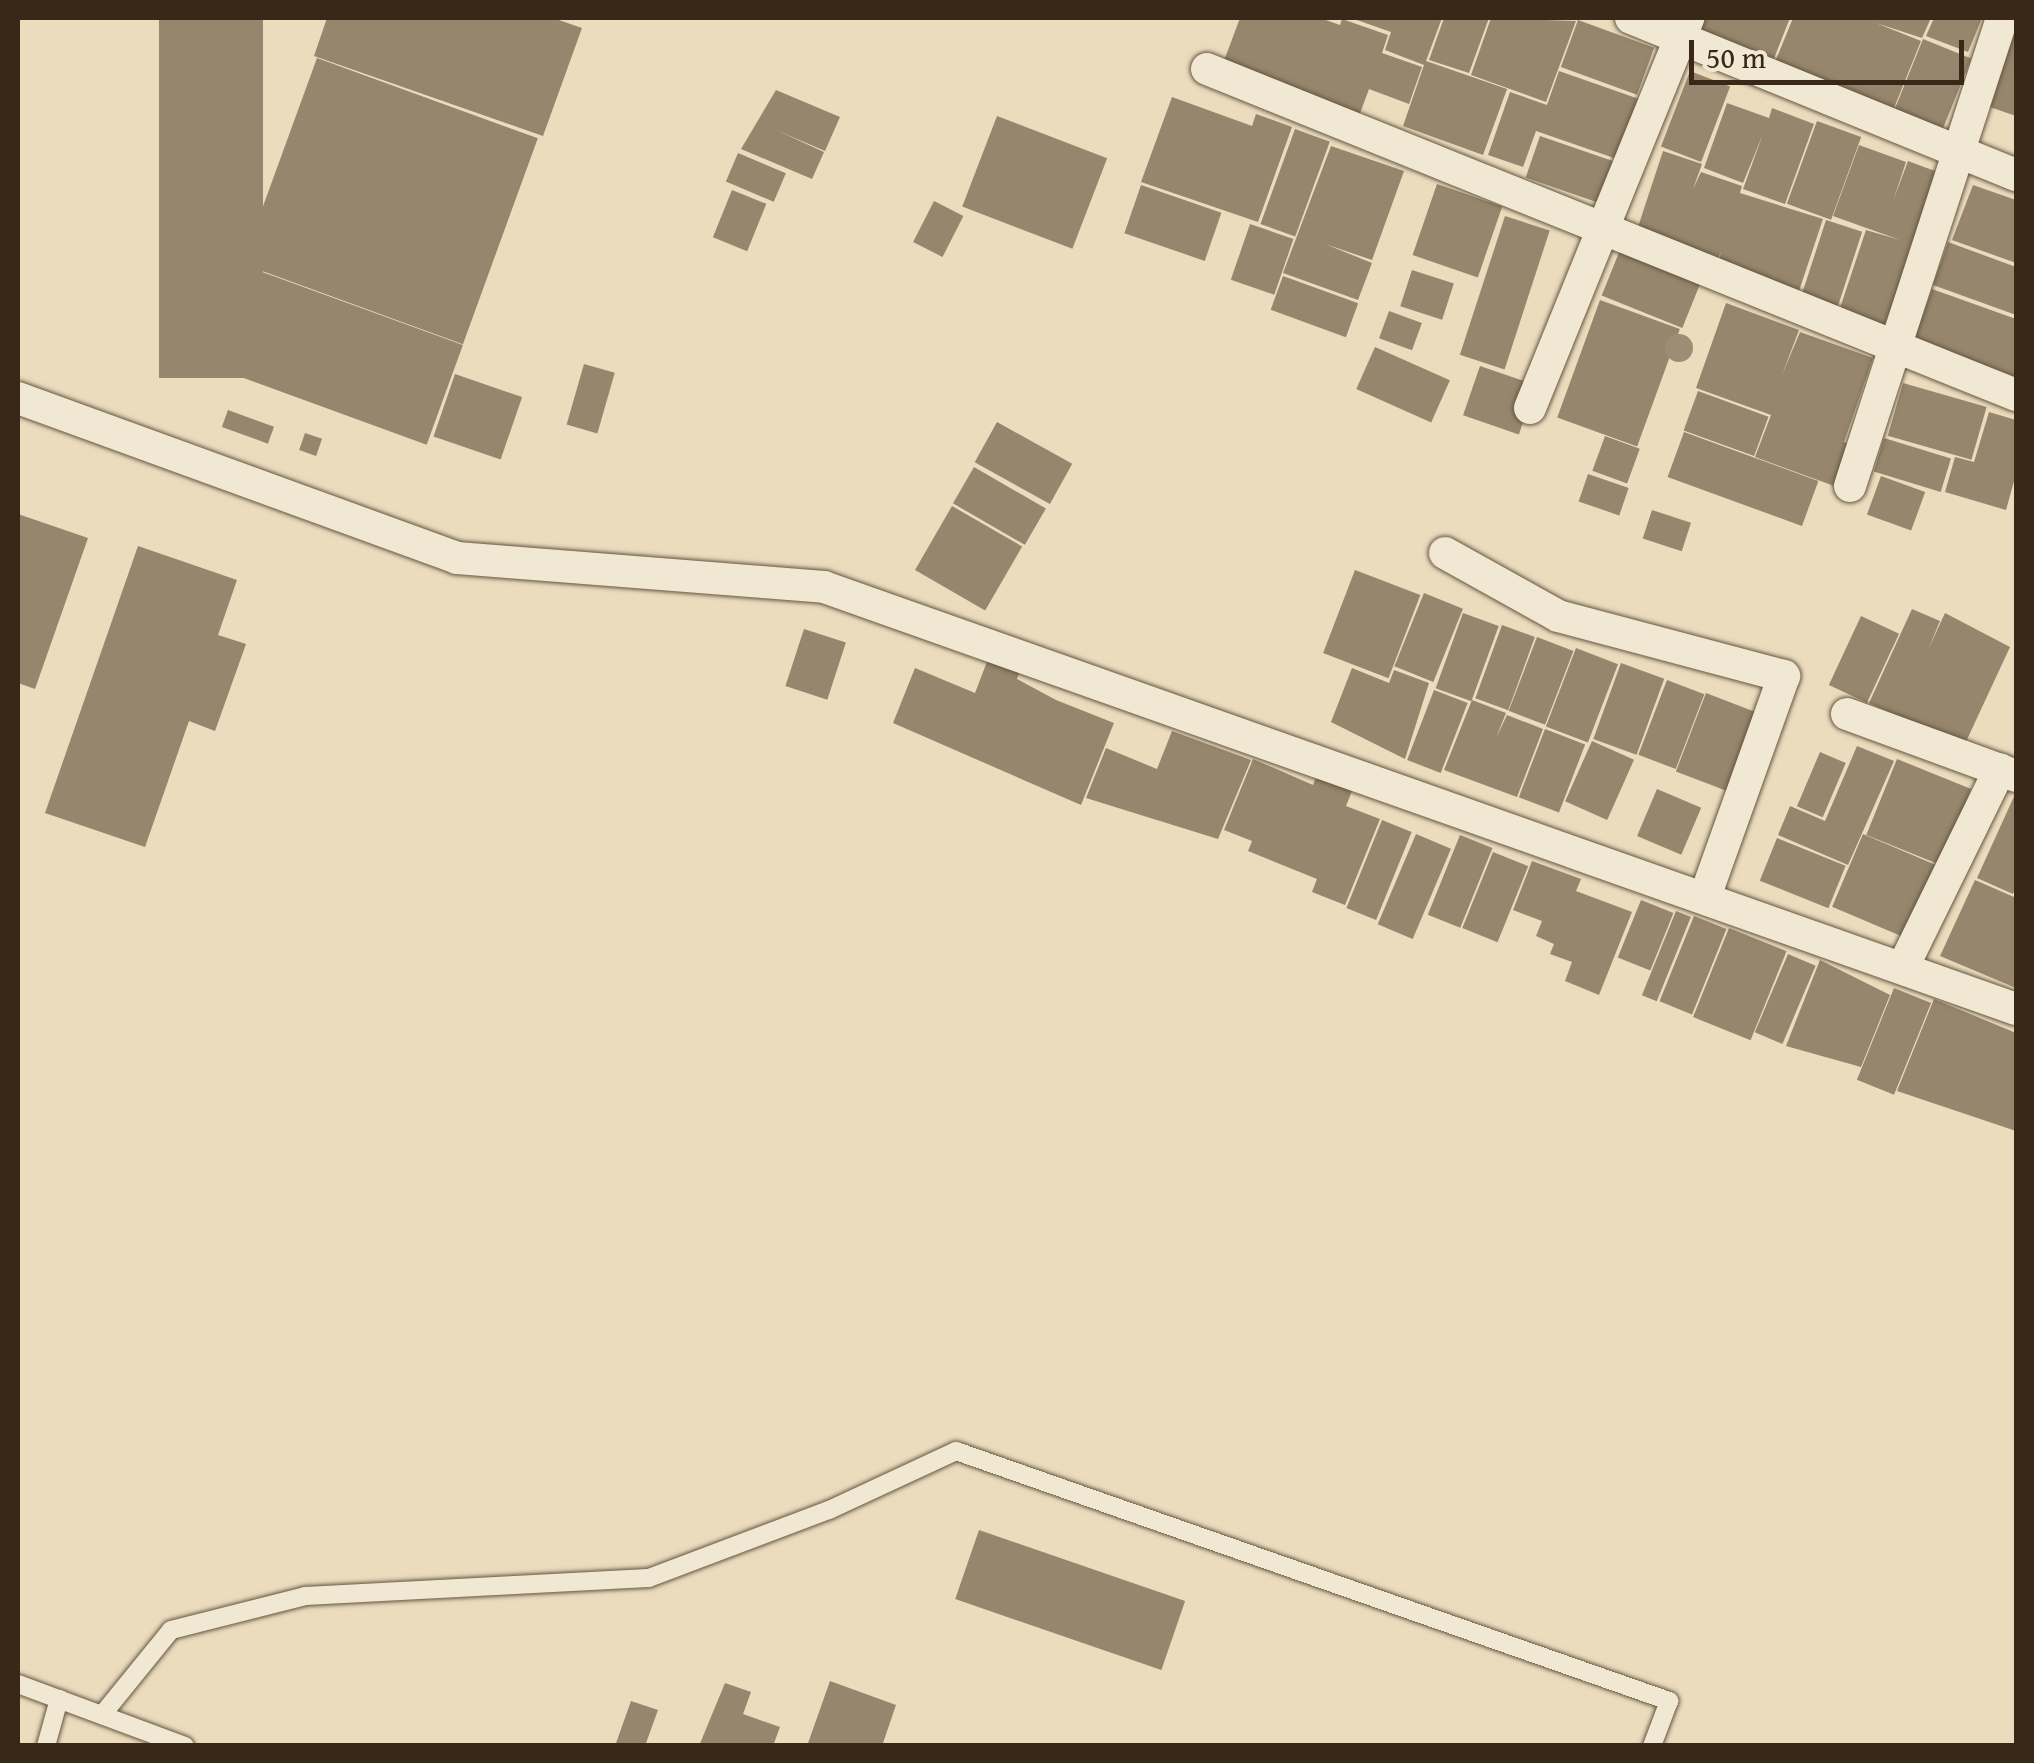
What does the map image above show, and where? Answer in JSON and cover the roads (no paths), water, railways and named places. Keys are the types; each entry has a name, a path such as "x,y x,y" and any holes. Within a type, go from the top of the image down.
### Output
{"street":[{"path":"1632,18 1684,28 1959,156 2016,175"},
{"path":"1850,486 2002,18"},
{"path":"1530,408 1684,28"},
{"path":"1207,69 2016,395"},
{"path":"18,398 457,558 824,587 1904,965 2016,1009"},
{"path":"1445,553 1558,616 1784,676 1704,897"},
{"path":"1847,714 2008,773 1904,965"}],"lane":[{"path":"102,1715 172,1630 305,1596 498,1581 649,1578 829,1510 956,1451 1669,1701 1652,1746"},
{"path":"18,1684 184,1746"},
{"path":"46,1746 59,1698"}]}
